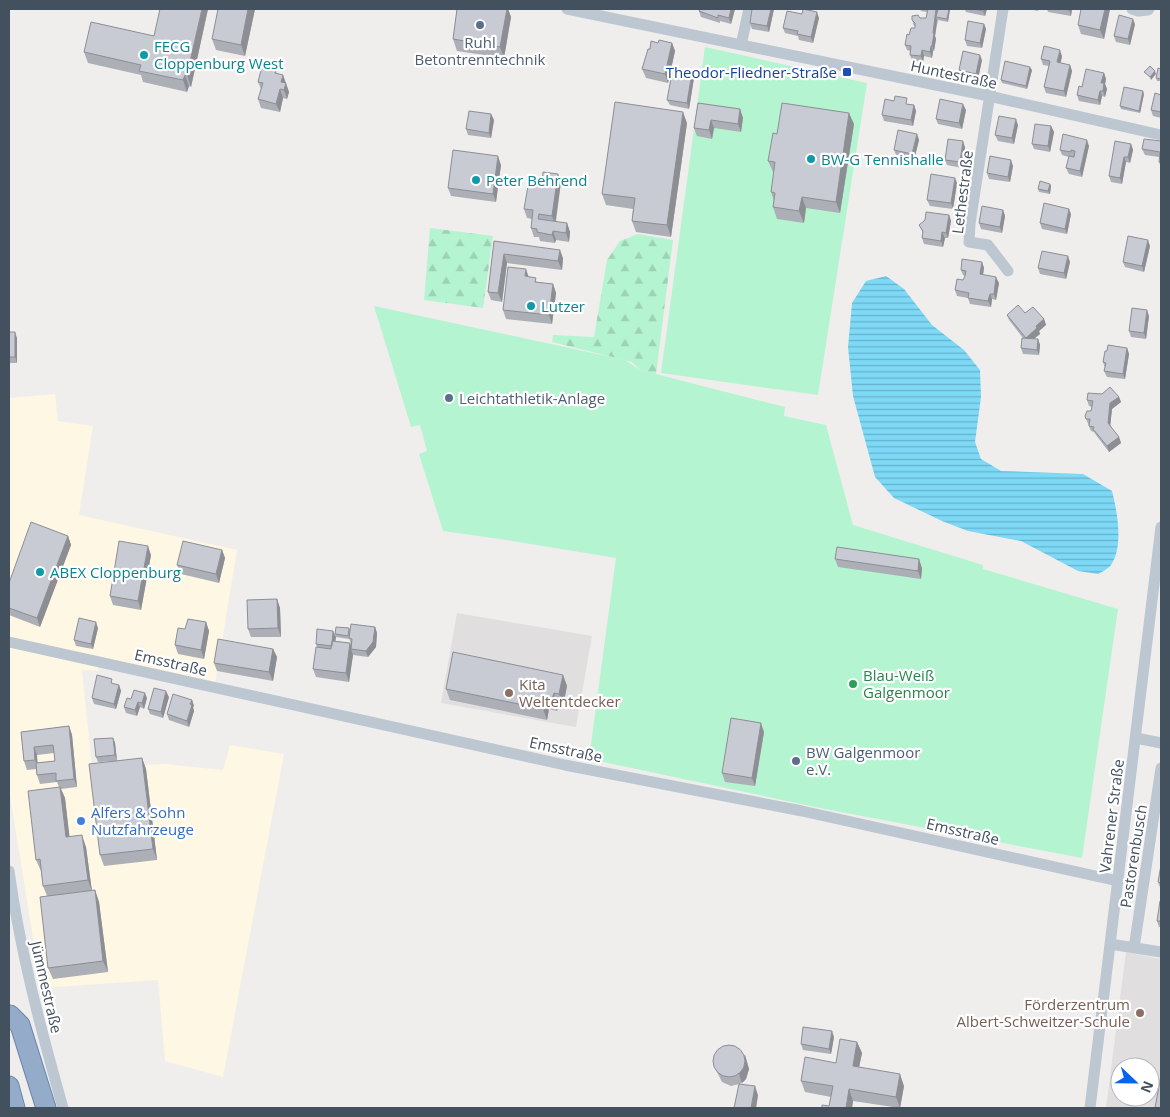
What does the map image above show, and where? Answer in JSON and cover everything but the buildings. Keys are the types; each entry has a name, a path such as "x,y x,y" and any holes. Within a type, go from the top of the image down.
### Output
{"highway":[{"path":"9,1014 38,1108"},
{"path":"9,1014 20,1025 46,1108"},
{"path":"9,1086 15,1108"}],"street":[{"name":"Huntestraße","path":"567,9 990,96 1161,135"},
{"path":"741,45 749,9"},
{"path":"990,96 1003,9"},
{"path":"1132,9 1138,11 1149,9"},
{"name":"Lethestraße","path":"990,96 970,224 969,242 988,245 1008,271"},
{"name":"Vahrener Straße","path":"1090,1108 1161,527"},
{"name":"Emsstraße","path":"9,642 564,765 802,811 1118,881"},
{"path":"1136,738 1161,743"},
{"name":"Pastorenbusch","path":"1134,948 1161,768"},
{"name":"Jümmestraße","path":"9,871 41,1030 63,1108"},
{"path":"1110,944 1161,952"}],"shaded area":[{"path":"55,394 58,421 93,426 79,515 237,550 215,684 100,658 98,671 82,670 92,767 164,764 223,770 230,745 284,754 223,1077 165,1061 158,980 41,988 9,789 9,398"},
{"path":"457,613 592,636 576,727 441,703"},
{"name":"Förderzentrum Albert-Schweitzer-Schule","path":"1126,952 1161,959 1161,1108 1106,1108 1110,1077 1110,1107 1160,1107 1160,1057 1113,1057"}],"green space":[{"path":"705,47 867,83 818,395 661,373"},
{"path":"430,228 493,236 483,308 424,300"},
{"path":"638,234 673,240 656,374 640,370 632,362 552,342 553,335 594,337 607,260 620,241"},
{"name":"Blau-Weiß Galgenmoor","path":"374,306 625,360 640,370 785,407 784,416 826,425 853,525 983,565 983,569 1118,609 1082,858 820,808 589,759 616,558 443,531 419,454 427,451 420,425 411,427"}],"water":[{"path":"886,276 904,289 932,325 964,350 980,370 981,397 975,442 981,459 1001,471 1083,474 1112,491 1116,508 1118,539 1115,557 1107,569 1098,574 1078,571 1021,541 968,531 942,521 894,498 875,477 853,396 848,347 852,303 866,281"}],"place":[{"name":"Ruhl Betontrenntechnik","path":"480,25"},
{"name":"FECG Cloppenburg West","path":"144,55"},
{"name":"Theodor-Fliedner-Straße","path":"847,72"},
{"name":"BW-G Tennishalle","path":"811,159"},
{"name":"Peter Behrend","path":"476,180"},
{"name":"Lutzer","path":"531,306"},
{"name":"Leichtathletik-Anlage","path":"449,398"},
{"name":"ABEX Cloppenburg","path":"40,572"},
{"name":"Blau-Weiß Galgenmoor","path":"853,684"},
{"name":"Kita Weltentdecker","path":"509,693"},
{"name":"BW Galgenmoor e.V.","path":"796,761"},
{"name":"Alfers & Sohn Nutzfahrzeuge","path":"81,821"},
{"name":"Förderzentrum Albert-Schweitzer-Schule","path":"1140,1013"}]}
